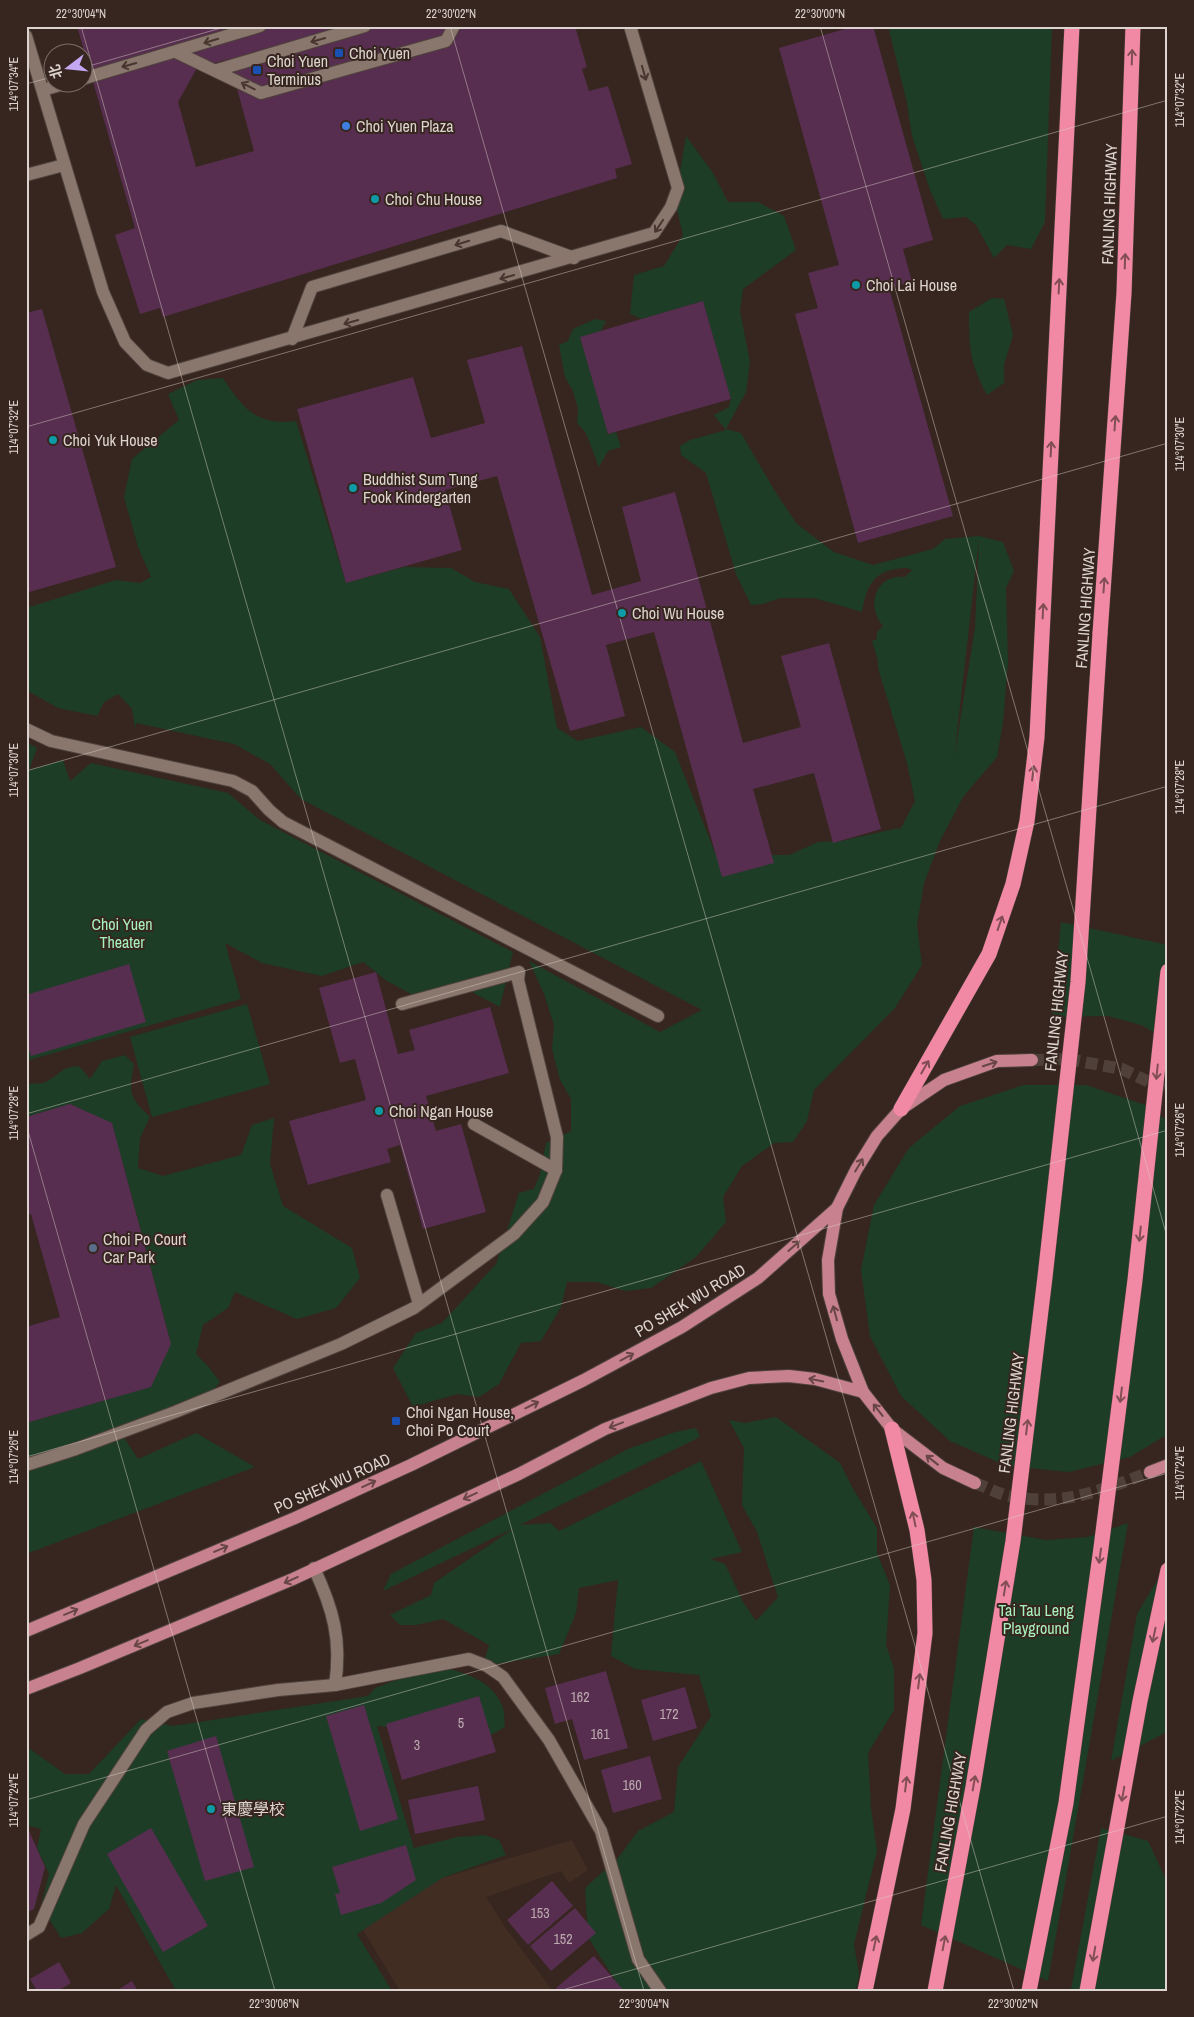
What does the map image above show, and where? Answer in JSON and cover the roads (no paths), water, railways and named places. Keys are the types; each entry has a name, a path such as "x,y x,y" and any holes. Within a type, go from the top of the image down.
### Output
{"highway":[{"path":"901,1109 989,954 1013,884 1027,822 1037,737 1072,26"},
{"name":"FANLING HIGHWAY","path":"935,1991 973,1786 1011,1550 1045,1277 1078,982 1124,293 1133,26"},
{"path":"1029,1991 1066,1803 1101,1548 1135,1280 1168,971"},
{"path":"865,1991 903,1809 925,1633 924,1580 916,1530 892,1429"},
{"path":"1087,1991 1140,1701 1168,1570"}],"main road":[{"path":"975,1483 943,1468 892,1429 864,1392 842,1339 830,1294 828,1260 838,1208 856,1170 877,1136 901,1109 944,1080 997,1061 1032,1060"},
{"name":"PO SHEK WU ROAD","path":"26,1631 304,1514 411,1465 584,1380 682,1327 758,1278 838,1208"},
{"path":"26,1689 80,1668 314,1568 519,1474 605,1429 711,1388 749,1378 789,1376 815,1379 864,1392"},
{"path":"1150,1472 1168,1465"}],"street":[{"path":"92,76 260,26"},
{"path":"217,70 365,26"},
{"path":"176,52 217,70 261,93 446,42 454,26"},
{"path":"44,92 103,292 125,342 147,365 168,373 574,258 654,233 672,207 678,188 630,26"},
{"path":"26,36 42,87"},
{"path":"26,175 64,165"},
{"path":"292,339 312,287 501,231 574,258"},
{"path":"26,729 51,741 233,780 252,791 283,822 658,1016"},
{"path":"26,1465 76,1450 341,1344 419,1304 514,1234 543,1202 556,1170 557,1137 518,980 519,972 402,1004"},
{"path":"474,1124 556,1170"},
{"path":"387,1195 419,1304"},
{"path":"314,1568 328,1599 337,1630 338,1656 335,1685"},
{"path":"26,1935 39,1927 84,1824 146,1730 167,1712 193,1703 278,1690 335,1685 469,1659 487,1666 503,1677 549,1740 601,1832 638,1959 660,1991"}],"tunnel":[{"path":"1032,1060 1068,1059 1122,1069 1168,1091"},
{"path":"975,1483 1008,1496 1046,1500 1098,1491 1150,1472"}],"place":[{"name":"Choi Yuen","path":"339,53"},
{"name":"Choi Yuen Terminus","path":"257,70"},
{"name":"Choi Yuen Plaza","path":"346,126"},
{"name":"Choi Chu House","path":"375,199"},
{"name":"Choi Lai House","path":"856,285"},
{"name":"Choi Yuk House","path":"53,440"},
{"name":"Buddhist Sum Tung Fook Kindergarten","path":"353,488"},
{"name":"Choi Wu House","path":"622,613"},
{"name":"Choi Ngan House","path":"379,1111"},
{"name":"Choi Po Court Car Park","path":"93,1248"},
{"name":"Choi Ngan House, Choi Po Court","path":"396,1421"},
{"name":"東慶學校","path":"211,1809"}],"park label":[{"name":"Choi Yuen Theater","path":"122,933"},
{"name":"Tai Tau Leng Playground","path":"1036,1619"}]}
